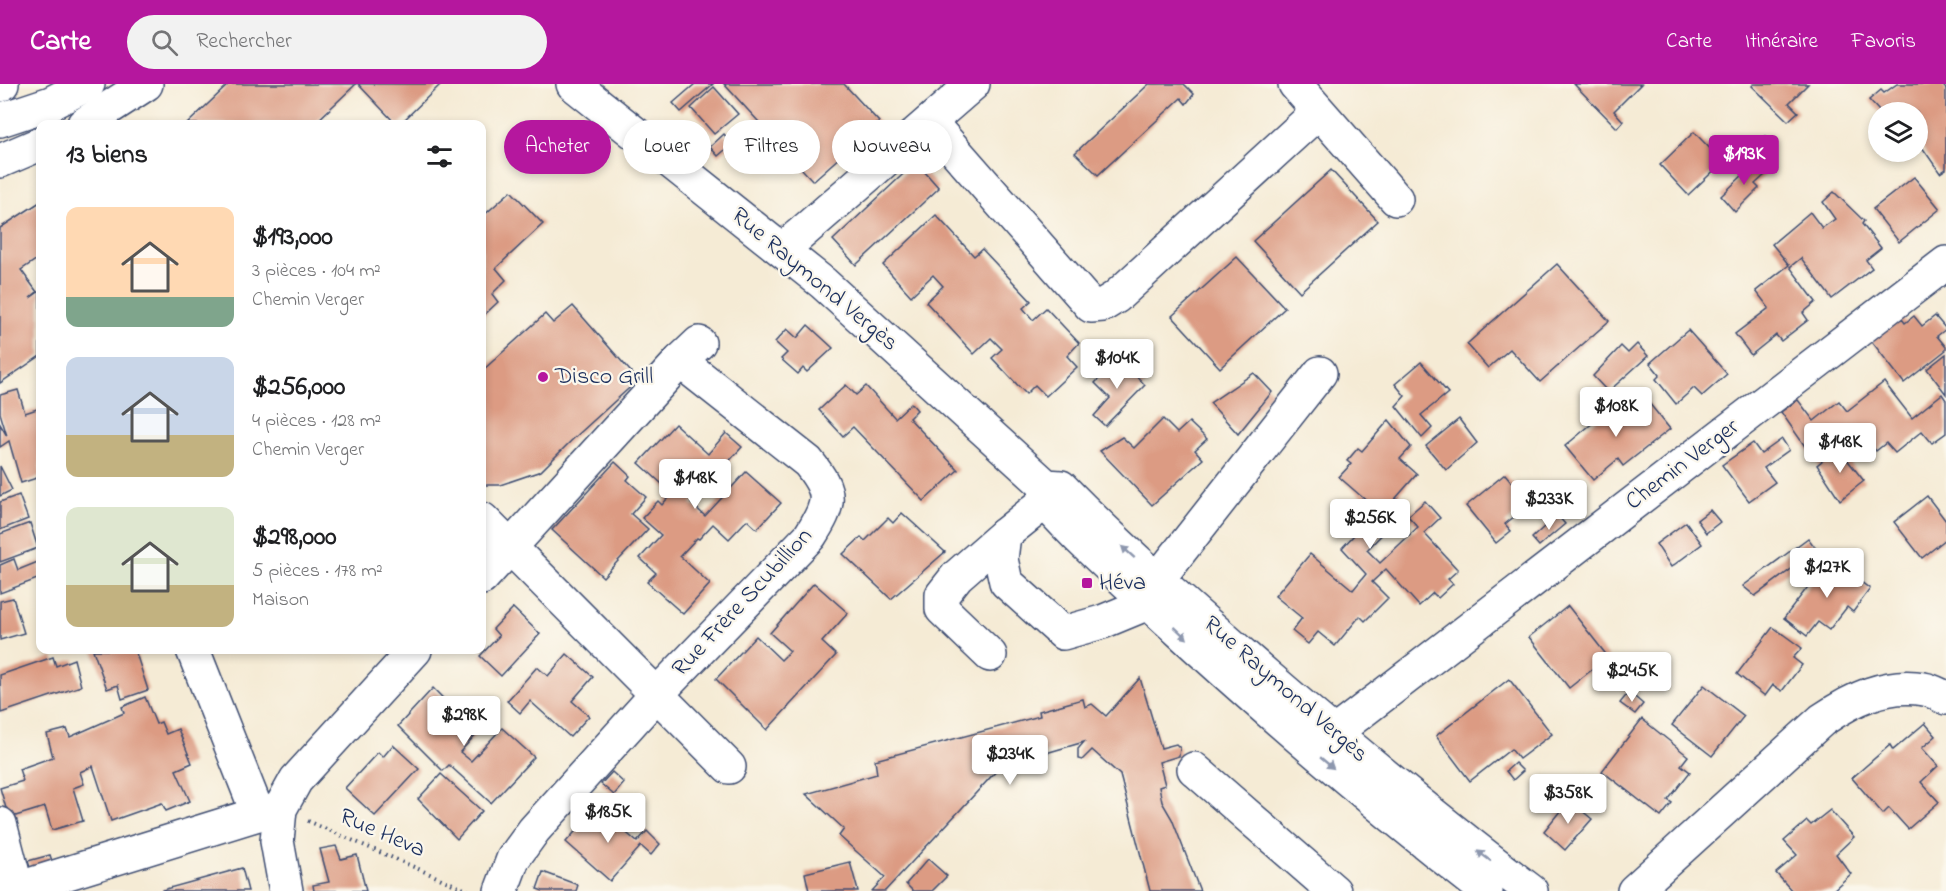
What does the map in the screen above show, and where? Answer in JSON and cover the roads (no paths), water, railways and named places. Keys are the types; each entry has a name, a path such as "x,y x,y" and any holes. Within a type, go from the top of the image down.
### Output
{"street":[{"path":"0,120 51,103 88,84"},
{"path":"90,120 146,84"},
{"name":"Rue Raymond Vergès","path":"573,84 823,283 907,358 1046,494 1061,486 1101,528 1153,591 1299,739 1486,891"},
{"path":"932,120 973,84"},
{"path":"1294,84 1396,199"},
{"path":"952,147 1091,306 1103,305 1116,297 1318,112"},
{"path":"0,161 36,146"},
{"path":"782,250 870,174"},
{"name":"Chemin Verger","path":"1334,733 1946,263"},
{"name":"Rue Frère Scubillion","path":"501,891 513,858 534,830 657,694 810,536 821,518 827,496 821,478 808,462 689,352 510,546"},
{"path":"1004,535 1001,559 1006,582 1063,633 1102,622 1153,591 1320,373"},
{"path":"990,655 942,609 942,595 957,576 1046,494"},
{"name":"Rue Frère Scubillion","path":"486,523 729,766"},
{"path":"486,573 510,546"},
{"name":"Rue Raymond Vergès","path":"1153,591 1334,733 1470,845 1531,891"},
{"path":"195,654 269,812 286,891"},
{"path":"0,824 14,890 269,812 411,654"},
{"path":"1634,891 1822,720 1849,702 1876,692 1902,688 1926,689 1946,699"},
{"path":"1194,769 1334,891"}],"place":[{"name":"Disco Grill","path":"543,377"},
{"name":"Héva","path":"1087,583"}]}
